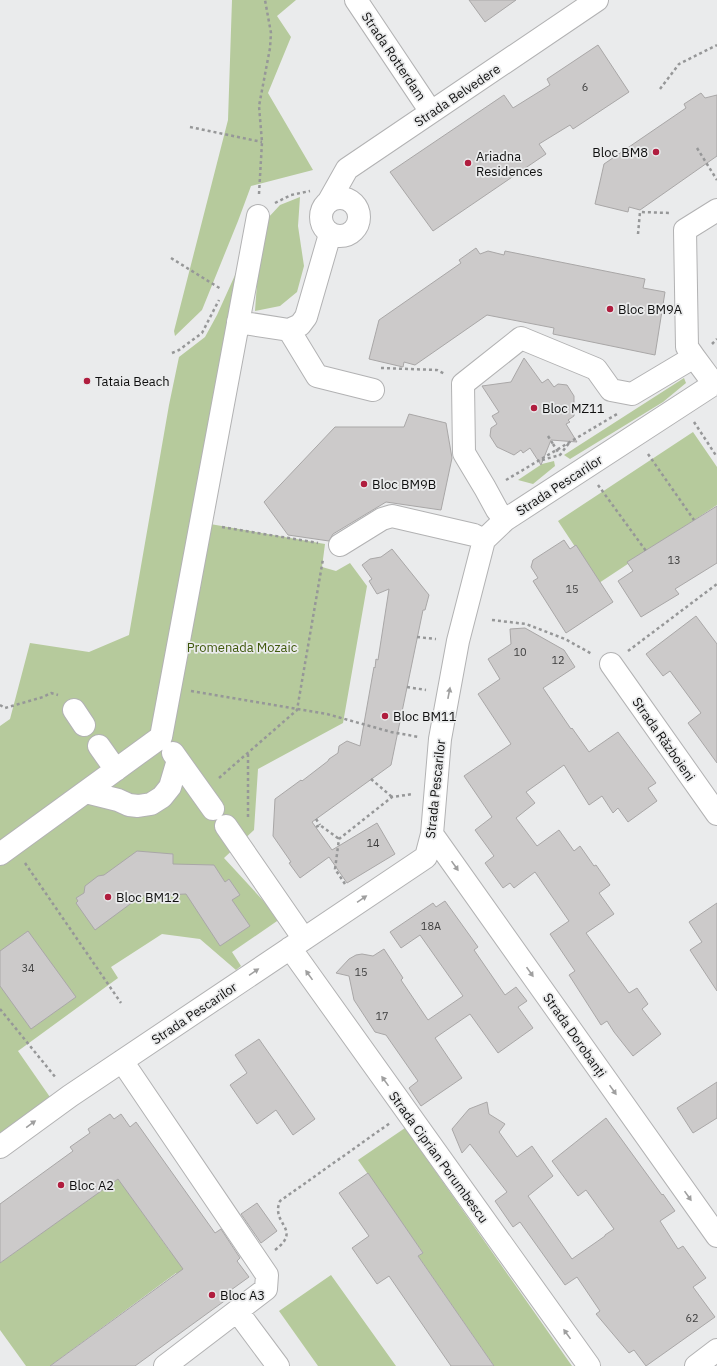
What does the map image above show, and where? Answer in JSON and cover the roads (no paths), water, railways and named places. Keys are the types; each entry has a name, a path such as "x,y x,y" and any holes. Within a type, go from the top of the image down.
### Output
{"street":[{"name":"Strada Rotterdam","path":"356,0 431,112"},
{"name":"Strada Belvedere","path":"330,234 321,222 321,212 323,206 329,201 347,169 431,112 583,4"},
{"path":"238,322 289,330 300,325 306,317 330,234 342,236 350,233 357,226 359,215 354,204 343,198 337,198 329,201"},
{"path":"715,383 696,361 687,347 685,230 717,210"},
{"path":"6,849 161,737 258,216"},
{"path":"289,330 317,376 373,390"},
{"path":"505,520 497,510 464,453 463,384 521,338 596,369 611,390 632,394 696,361"},
{"name":"Strada Pescarilor","path":"0,1147 70,1096 426,857 432,834 440,739 458,641 484,540 505,520 715,383"},
{"path":"333,545 382,519 392,516 474,535 484,540"},
{"name":"Strada Războieni","path":"611,664 717,814"},
{"path":"161,737 207,801"},
{"path":"99,746 116,770"},
{"path":"86,792 118,800 129,805 138,806 151,804 162,797 170,787 178,760"},
{"name":"Strada Ciprian Porumbescu","path":"226,826 297,944 406,1111 589,1366"},
{"name":"Strada Dorobanți","path":"432,834 717,1236"},
{"path":"122,1061 267,1275 266,1289 165,1366"},
{"path":"237,1311 278,1366"},
{"path":"696,1366 717,1350"}],"place":[{"name":"Bloc BM8","path":"656,152"},
{"name":"Ariadna Residences","path":"468,163"},
{"name":"Bloc BM9A","path":"610,309"},
{"name":"Tataia Beach","path":"87,381"},
{"name":"Bloc MZ11","path":"534,408"},
{"name":"Bloc BM9B","path":"364,484"},
{"name":"Bloc BM11","path":"385,716"},
{"name":"Bloc BM12","path":"108,897"},
{"name":"Bloc A2","path":"61,1185"},
{"name":"Bloc A3","path":"212,1295"}],"park label":[{"name":"Promenada Mozaic","path":"242,647"}]}
